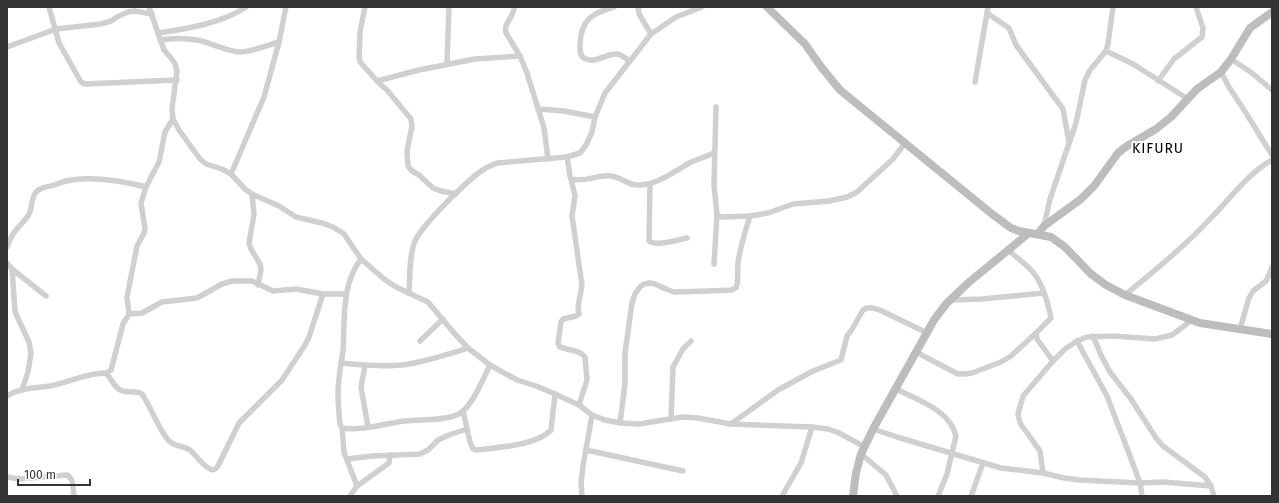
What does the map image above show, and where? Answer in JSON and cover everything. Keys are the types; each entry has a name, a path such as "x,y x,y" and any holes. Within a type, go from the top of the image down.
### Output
{"street":[{"path":"49,7 59,43 81,82 85,84 177,80"},
{"path":"149,7 164,50 175,64 177,71 172,109 173,119 200,159 206,164 222,169 231,174 252,194 279,206 296,217 322,223 333,227 344,234 361,260 384,279 428,302 454,334 468,348 490,365 517,380 536,386 579,404 592,415 605,420 639,424 671,419 698,418 731,424 828,429 839,434 863,450 886,475 897,496"},
{"path":"158,33 203,25 228,16 246,7"},
{"path":"231,174 264,97 279,42 286,7"},
{"path":"365,7 360,32 361,63 387,90 411,119 412,126 407,151 408,166 433,188 456,194"},
{"path":"447,64 449,7"},
{"path":"514,7 514,12 506,24 505,29 520,56 527,73 544,128 548,159"},
{"path":"614,7 595,14 588,19 581,33 580,52 584,59 588,60 594,60 617,54 630,61"},
{"path":"638,7 639,14 650,34"},
{"path":"409,292 412,250 415,242 420,232 456,194 476,175 487,167 497,163 567,157 580,153 586,145 592,132 595,117 605,93 650,34 676,17 702,7"},
{"path":"767,7 805,44 840,90 1011,228 1050,237 1065,247 1091,274 1125,296 1192,320 1219,326 1272,334"},
{"path":"1044,226 1050,199 1076,122 1085,80 1090,70 1106,52 1112,7"},
{"path":"1158,81 1174,59 1202,37 1203,28 1196,7"},
{"path":"988,10 1009,28 1016,45 1063,109 1069,143"},
{"path":"975,82 988,10"},
{"path":"7,47 56,29 101,24 128,12 152,14"},
{"path":"1038,234 1044,226 1081,199 1094,186 1118,153 1172,117 1202,84 1221,72 1250,28 1272,12"},
{"path":"160,40 172,38 198,40 240,52 247,52 279,42"},
{"path":"1106,52 1133,64 1188,99"},
{"path":"377,81 419,70 476,58 520,56"},
{"path":"1231,59 1252,73 1272,90"},
{"path":"1221,72 1272,155"},
{"path":"714,264 717,215 714,185 716,107"},
{"path":"538,109 564,111 595,117"},
{"path":"7,396 22,390 106,373 111,370 123,324 130,314 128,287 137,246 144,233 144,218 141,205 146,187 159,162 165,132 173,119"},
{"path":"717,215 722,217 750,216 768,213 793,204 829,201 853,194 893,159 906,143"},
{"path":"571,178 581,180 612,176 636,185 650,184 664,178 693,161 714,153"},
{"path":"567,157 574,196 572,216 582,285 578,307 579,314 563,319 561,322 558,343 560,347 578,352 585,357 587,380 579,404"},
{"path":"1125,296 1170,258 1210,219 1244,181 1260,167 1272,160"},
{"path":"7,247 15,230 30,213 33,197 36,191 40,188 56,185 65,181 82,180 127,182 146,187"},
{"path":"650,184 649,241 654,244 660,244 687,238"},
{"path":"252,194 254,214 250,243 251,249 260,264 261,270 258,284"},
{"path":"620,422 625,384 625,353 632,303 635,294 647,283 655,284 674,292 731,290 736,288 740,251 750,216"},
{"path":"853,496 856,473 863,450 873,429 927,333 950,300 968,283 1029,233"},
{"path":"916,352 958,374 972,373 1001,362 1011,356 1051,318 1044,292 1037,278 1008,250"},
{"path":"357,486 344,452 338,393 346,294 350,278 361,260"},
{"path":"7,263 12,269 46,296"},
{"path":"1240,329 1249,298 1253,291 1266,281 1272,267"},
{"path":"12,269 15,312 29,342 31,353 28,372 22,390"},
{"path":"130,314 142,313 162,302 197,298 222,284 232,281 252,281 273,291 296,289 323,294 346,294"},
{"path":"950,300 982,299 1044,292"},
{"path":"106,373 113,384 120,390 139,392 142,394 162,431 173,444 187,448 208,468 211,470 215,469 239,423 282,380 305,345 323,294"},
{"path":"731,424 778,390 813,371 841,360 847,336 863,310 866,308 873,308 882,311 927,333"},
{"path":"420,341 443,319"},
{"path":"1043,473 1040,452 1020,423 1018,414 1023,396 1053,361 1065,349 1077,341 1093,336 1155,339 1172,335 1192,320"},
{"path":"1036,333 1037,339 1053,361"},
{"path":"1093,336 1110,372 1131,399 1162,446 1206,477 1214,496"},
{"path":"671,419 673,367 683,349 691,341"},
{"path":"1077,341 1107,396 1140,483 1142,496"},
{"path":"341,363 365,366 402,365 468,348"},
{"path":"342,428 368,427 403,421 448,418 457,415 470,403 490,365"},
{"path":"365,366 361,387 368,427"},
{"path":"896,389 928,405 942,414 952,425 956,436 947,474 938,496"},
{"path":"463,411 471,447 473,449 477,450 528,442 547,434 551,430 555,394"},
{"path":"582,496 581,483 592,415"},
{"path":"782,496 801,463 812,427"},
{"path":"347,459 420,454 428,450 438,440 467,429"},
{"path":"873,429 1001,468 1043,473 1069,479 1140,483 1163,482 1211,486"},
{"path":"586,450 683,471"},
{"path":"350,496 357,486 389,463 390,455"},
{"path":"971,496 983,463"},
{"path":"7,477 19,479 67,475 72,480 74,496"}],"district":[{"name":"KIFURU","path":"1158,148"}]}
